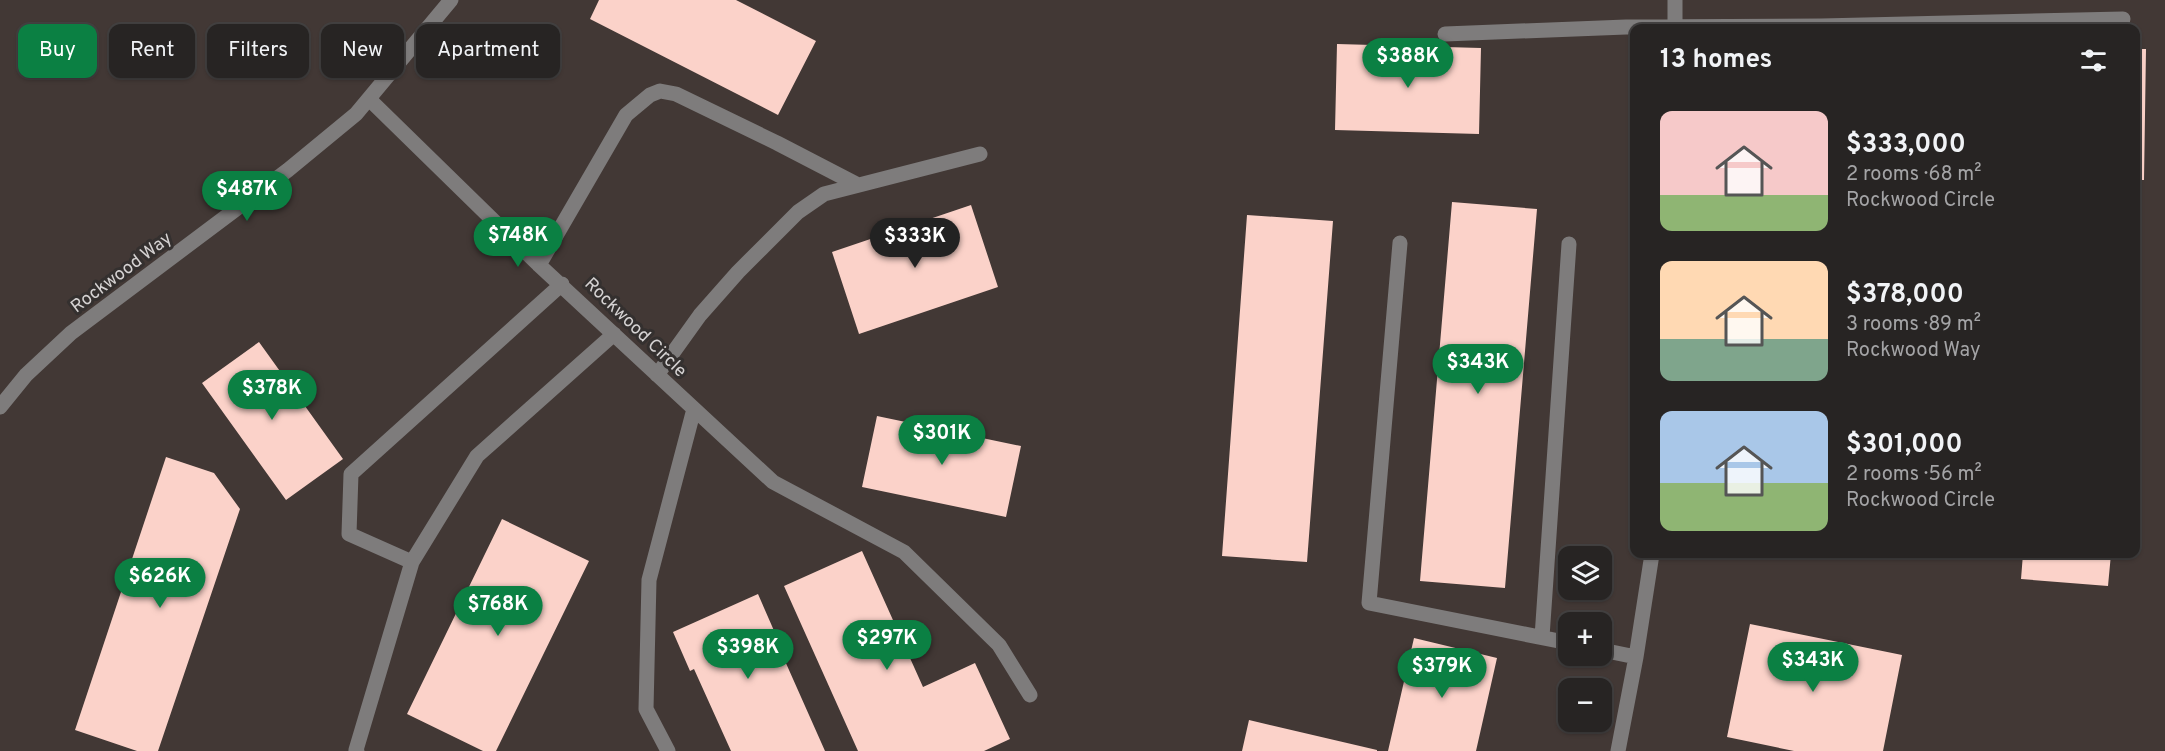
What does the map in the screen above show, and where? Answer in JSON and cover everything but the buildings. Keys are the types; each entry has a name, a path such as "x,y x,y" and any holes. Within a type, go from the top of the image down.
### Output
{"street":[{"name":"Rockwood Way","path":"0,407 26,375 71,333 288,170 356,114 451,0"},
{"path":"1675,0 1675,24"},
{"path":"1874,24 2123,19"},
{"path":"1445,33 1630,27"},
{"path":"539,265 626,115 650,95 660,91 676,94 858,185"},
{"name":"Rockwood Circle","path":"369,99 539,265 773,482 904,552 999,645 1030,695"},
{"path":"657,375 700,315 738,272 798,212 824,194 980,154"},
{"path":"1400,243 1369,603 1558,641"},
{"path":"1542,637 1569,244"},
{"path":"412,562 350,534 351,474 562,284"},
{"path":"357,751 412,562 477,456 614,334"},
{"path":"668,751 646,709 649,580 694,409"},
{"path":"1618,751 1651,558"},
{"path":"1612,652 1636,657"}],"shaded area":[{"path":"0,0 2165,0 2165,751 0,751"}]}
